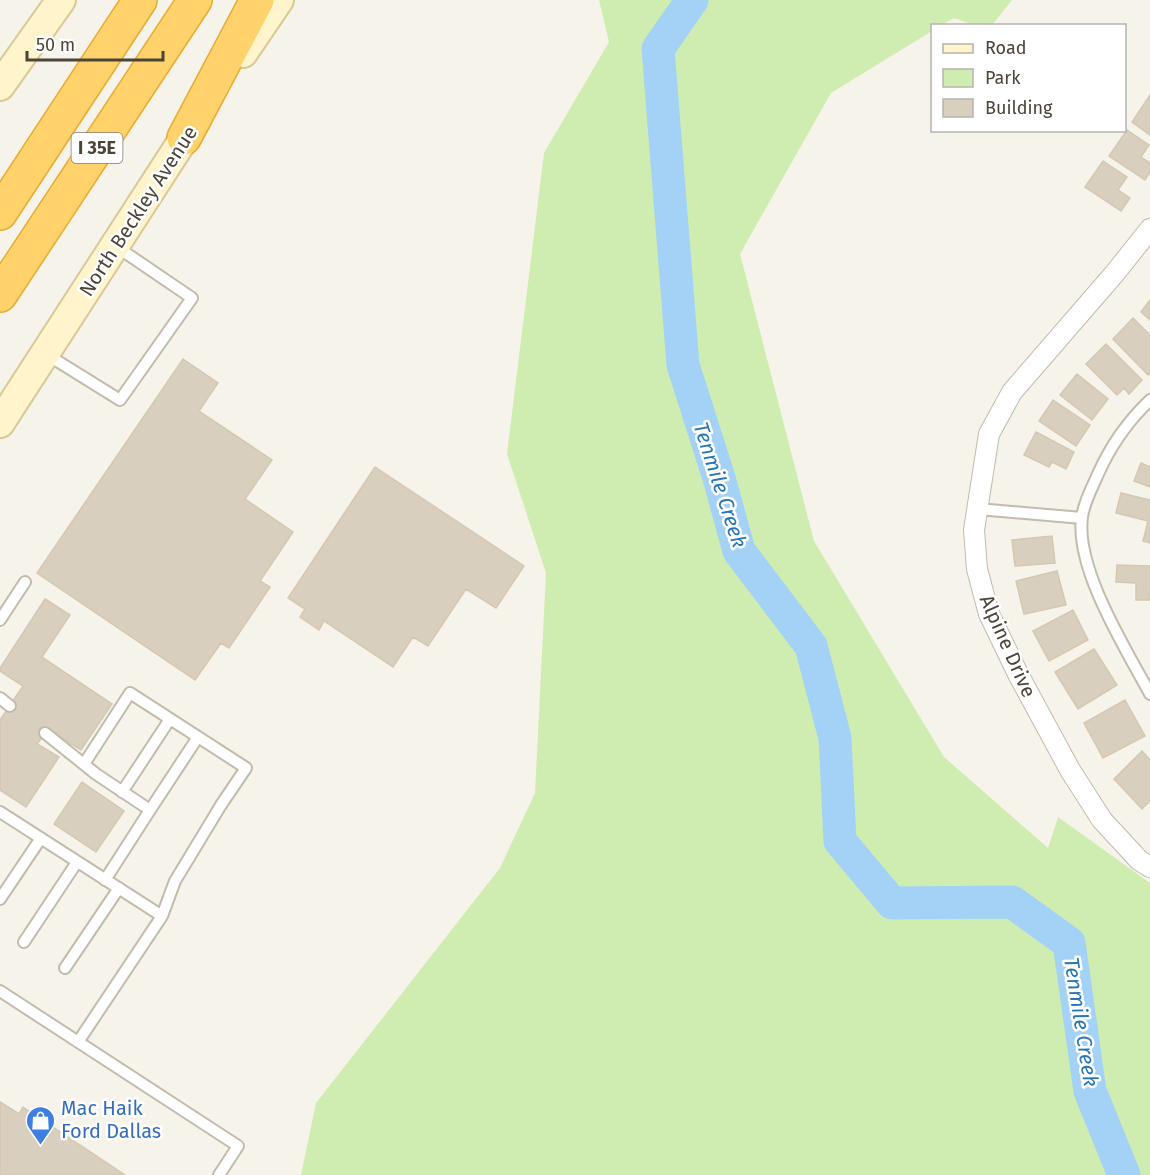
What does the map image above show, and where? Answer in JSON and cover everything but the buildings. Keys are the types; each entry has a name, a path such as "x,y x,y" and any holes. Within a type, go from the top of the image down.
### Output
{"highway":[{"name":"I 35E","path":"0,213 140,0"},
{"name":"I 35E","path":"0,295 195,0"},
{"path":"184,138 257,0"}],"main road":[{"path":"0,86 61,0"},
{"name":"North Beckley Avenue","path":"0,423 184,138 279,0"}],"street":[{"name":"Alpine Drive","path":"1150,229 1012,392 989,434 974,530 977,570 990,614 1018,674 1070,770 1102,820 1139,860 1150,867"}],"lane":[{"path":"46,354 120,400 192,298 115,245"},
{"path":"1150,400 1119,437 1103,462 1088,495 1082,518 1083,545 1091,578 1113,626 1150,694"},
{"path":"978,509 1082,518"},
{"path":"0,620 25,582"},
{"path":"78,1042 162,916 175,881 246,768 130,693 84,764"},
{"path":"0,698 10,706"},
{"path":"122,792 170,719"},
{"path":"45,733 96,774 150,810"},
{"path":"105,880 198,737"},
{"path":"0,813 162,916"},
{"path":"0,899 40,838"},
{"path":"24,942 77,862"},
{"path":"65,968 119,888"},
{"path":"0,991 238,1146 219,1175"}],"green space":[{"path":"599,0 1012,0 993,24 971,24 954,18 943,24 931,24 931,32 831,93 740,254 814,541 944,757 1048,848 1058,817 1150,883 1150,1175 301,1175 316,1103 500,868 535,793 546,573 507,454 544,153 609,42"}],"waterway":[{"name":"Tenmile Creek","path":"692,0 658,49 683,365 719,478 739,551 811,646 835,738 840,841 892,903 1012,902 1069,943 1090,1091 1124,1175"}],"place":[{"name":"Mac Haik Ford Dallas","path":"40,1146"}]}
